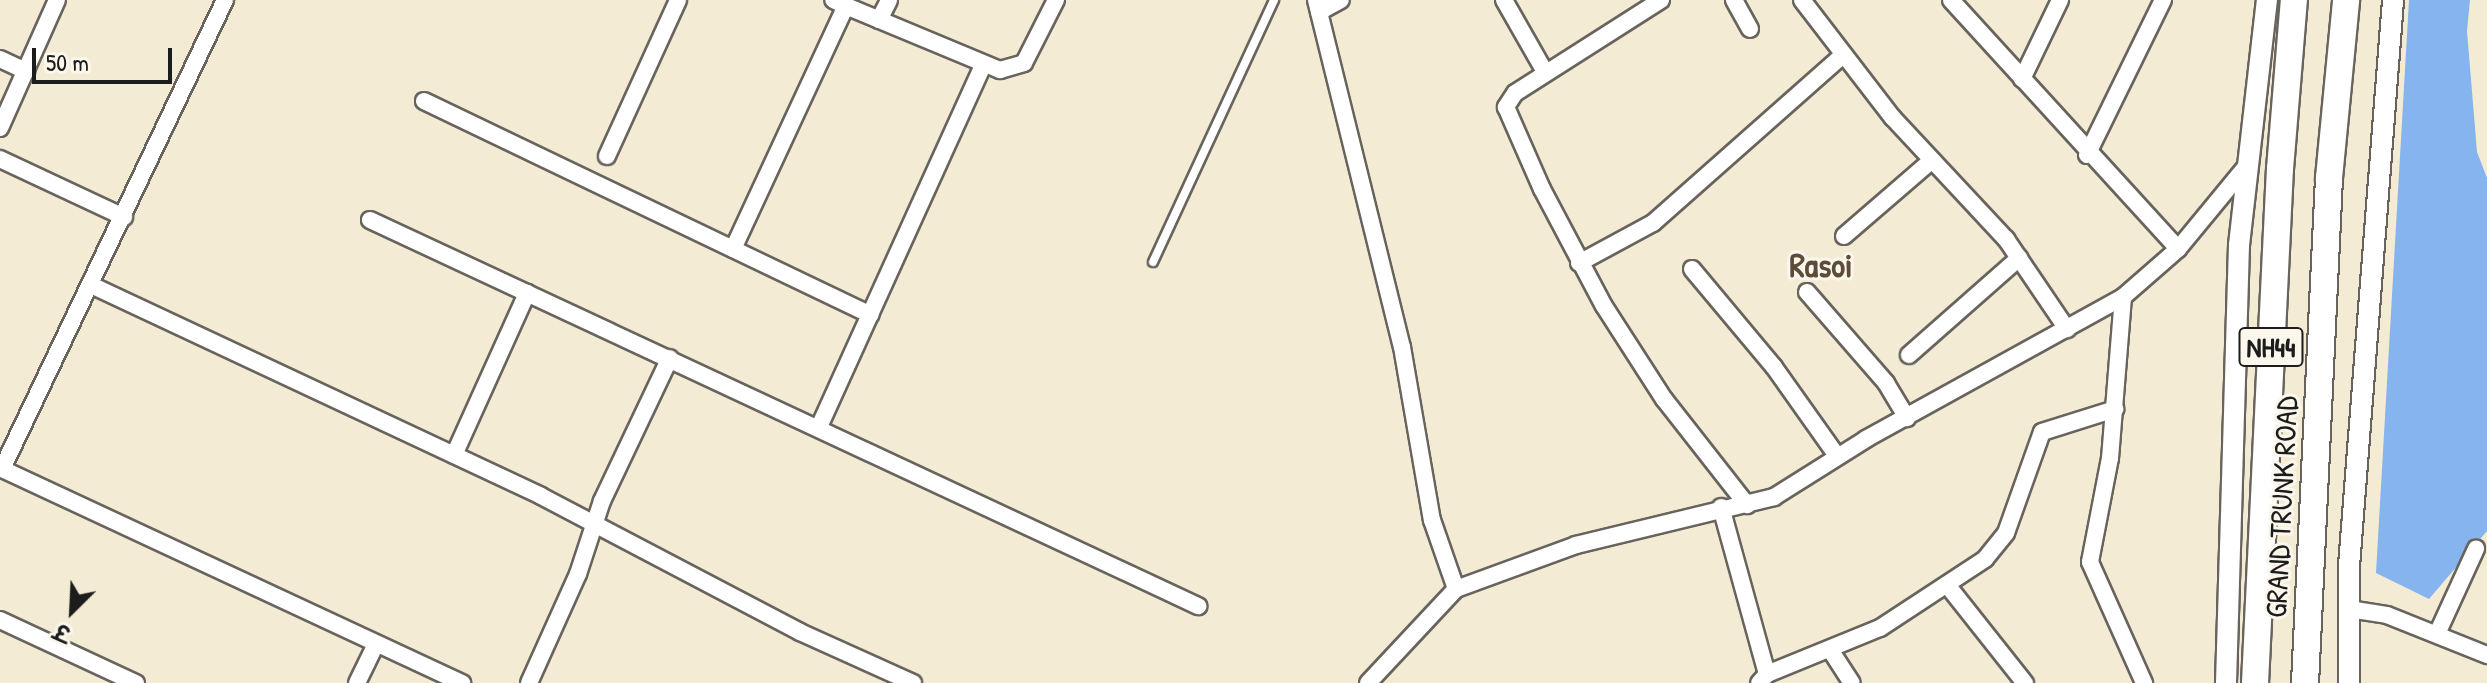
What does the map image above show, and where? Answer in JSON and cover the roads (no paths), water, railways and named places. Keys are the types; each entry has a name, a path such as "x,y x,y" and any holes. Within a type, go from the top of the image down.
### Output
{"highway":[{"name":"GRAND TRUNK ROAD","path":"2255,683 2280,169 2294,0"},
{"name":"GRAND TRUNK ROAD","path":"2305,683 2329,178 2346,0"}],"street":[{"path":"0,128 57,0"},
{"path":"225,0 124,217 1,468 462,683"},
{"path":"607,156 678,0"},
{"path":"879,20 889,0"},
{"path":"733,249 840,3 1000,70 1024,63 1056,0"},
{"path":"1341,0 1318,6 1402,347 1432,520 1456,589"},
{"path":"1504,0 1545,72"},
{"path":"1661,0 1545,72 1515,93 1506,107 1579,263 1649,377 1747,505"},
{"path":"1734,0 1750,29"},
{"path":"1802,0 1931,161 2019,258 2067,329"},
{"path":"1951,0 2087,155 2178,249"},
{"path":"2022,79 2060,0"},
{"path":"2087,155 2163,0"},
{"path":"2226,683 2239,245 2267,0"},
{"path":"2349,683 2349,609 2393,0"},
{"path":"1579,263 1653,223 1843,55"},
{"path":"0,59 26,71"},
{"path":"819,427 983,65"},
{"path":"424,101 870,315"},
{"path":"0,159 124,217"},
{"path":"1844,236 1931,161"},
{"path":"1368,683 1456,589 1530,559 1721,507 1747,505 1800,483 1837,456 2123,297 2178,249 2248,164"},
{"path":"370,220 1198,606"},
{"path":"1909,355 2019,258"},
{"path":"1692,269 1774,367 1837,456"},
{"path":"91,285 595,523 800,632 913,683"},
{"path":"1807,292 1886,383 1907,418"},
{"path":"454,455 527,293"},
{"path":"2123,297 2115,409 2090,562 2144,683"},
{"path":"529,683 595,523 670,358"},
{"path":"1721,507 1763,678 1831,651 1948,586 1985,559 2006,533 2042,432 2115,409"},
{"path":"2437,634 2476,549"},
{"path":"1948,586 2025,683"},
{"path":"2349,609 2387,615 2487,655"},
{"path":"0,620 136,683"},
{"path":"357,683 376,644"},
{"path":"1831,651 1852,683"}],"lane":[{"path":"1153,262 1274,0"}],"water":[{"path":"2409,0 2470,0 2467,31 2477,152 2487,178 2487,531 2429,599 2376,573"}],"district":[{"name":"Rasoi","path":"1821,266"}]}
